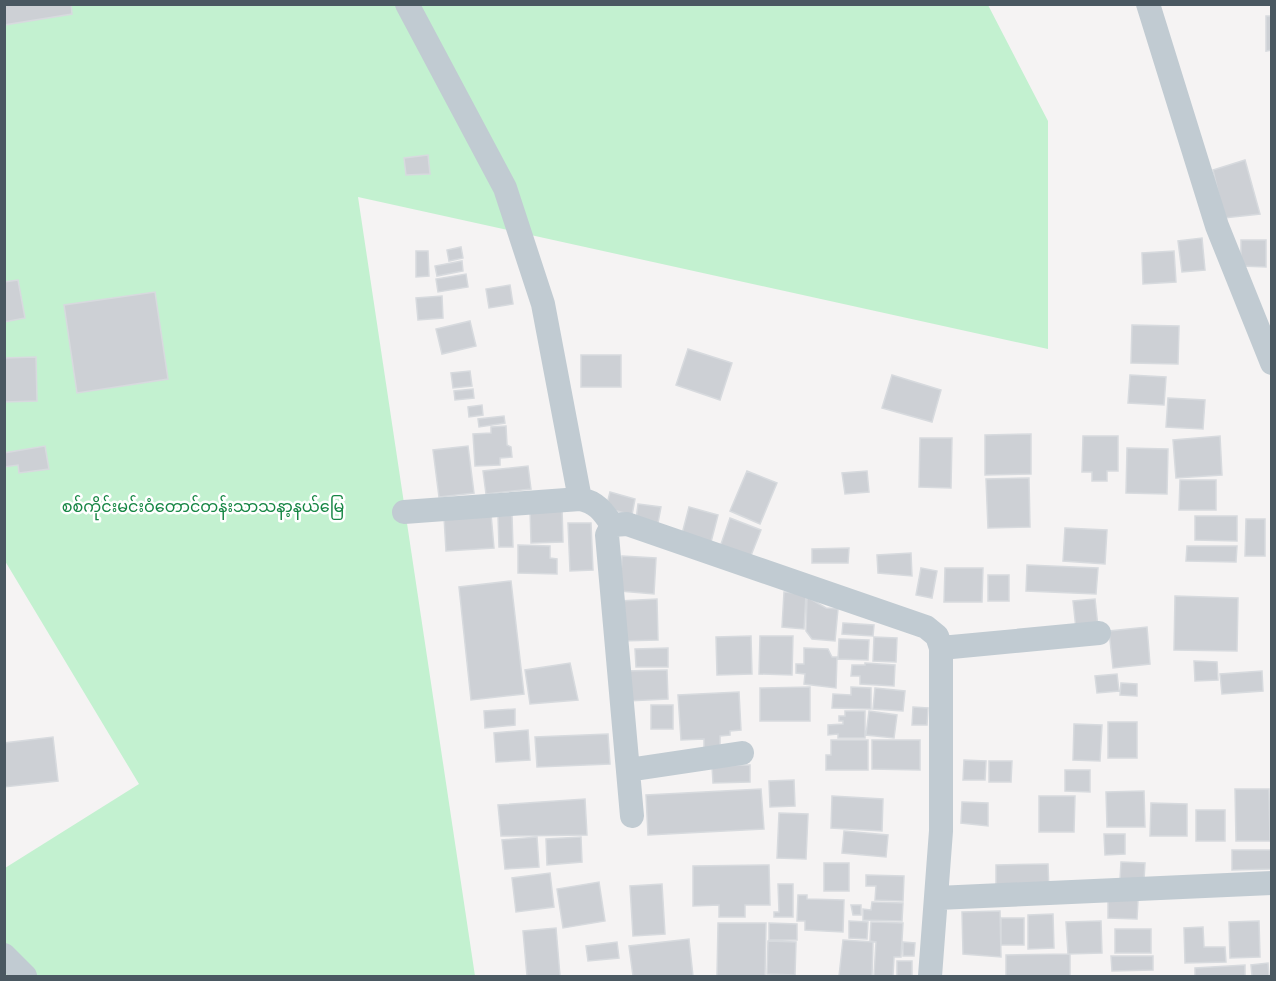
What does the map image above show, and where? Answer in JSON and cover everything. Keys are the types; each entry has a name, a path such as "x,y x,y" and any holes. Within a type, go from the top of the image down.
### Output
{"street":[{"path":"407,4 505,188 543,304 580,499"},
{"path":"1148,4 1217,226 1272,363"},
{"path":"404,512 580,499 590,501 602,510 612,525"},
{"path":"612,525 627,524 926,627 937,636 941,648 941,831 930,976"},
{"path":"612,525 607,535 632,816"},
{"path":"941,648 1099,633"},
{"path":"628,770 742,753"},
{"path":"937,898 1272,883"},
{"path":"4,955 25,976"}],"green space":[{"name":"စစ်ကိုင်းမင်းဝံတောင်တန်းသာသနာ့နယ်မြေ","path":"5,5 988,5 1048,121 1048,349 358,197 475,976 5,976 5,868 139,784 5,561"}],"building":[{"path":"4,4 71,4 72,14 4,25"},
{"path":"1266,16 1272,16 1272,50 1266,51"},
{"path":"428,155 430,174 406,175 404,158"},
{"path":"1245,160 1260,214 1224,218 1213,170"},
{"path":"1202,238 1205,270 1182,272 1178,241"},
{"path":"1241,240 1266,240 1266,267 1241,266"},
{"path":"461,247 463,258 449,261 447,250"},
{"path":"416,251 428,251 429,276 416,277"},
{"path":"1174,251 1176,282 1143,284 1142,253"},
{"path":"462,261 463,271 437,276 435,266"},
{"path":"466,274 468,287 438,292 436,279"},
{"path":"18,280 25,318 4,322 4,282"},
{"path":"510,285 513,304 489,308 486,289"},
{"path":"155,292 168,379 77,393 64,305"},
{"path":"442,296 443,318 418,320 416,298"},
{"path":"470,321 476,346 442,354 436,329"},
{"path":"1132,325 1179,326 1178,364 1131,363"},
{"path":"688,349 732,363 720,400 676,385"},
{"path":"581,355 621,355 621,387 581,387"},
{"path":"36,357 37,401 4,402 4,358"},
{"path":"470,371 472,386 453,388 451,373"},
{"path":"892,375 941,390 932,422 882,408"},
{"path":"1130,375 1166,377 1164,405 1128,403"},
{"path":"473,389 474,398 455,400 454,391"},
{"path":"1168,398 1205,400 1203,429 1166,427"},
{"path":"482,405 483,415 469,417 468,407"},
{"path":"504,416 505,423 479,427 478,419"},
{"path":"506,426 507,445 511,447 512,457 500,458 500,465 475,466 473,434 491,433 491,427"},
{"path":"1031,434 1031,474 985,475 985,435"},
{"path":"1083,436 1118,436 1118,471 1107,471 1107,481 1092,481 1092,472 1082,472"},
{"path":"1220,436 1222,475 1176,478 1173,440"},
{"path":"920,438 952,438 951,488 919,487"},
{"path":"45,446 49,469 19,473 18,465 4,467 4,453"},
{"path":"468,446 474,493 439,497 433,450"},
{"path":"1127,448 1168,449 1167,494 1126,493"},
{"path":"528,466 531,489 486,494 483,471"},
{"path":"747,471 777,483 760,524 730,511"},
{"path":"867,471 869,492 845,494 842,473"},
{"path":"1029,478 1030,527 988,528 986,479"},
{"path":"1180,480 1216,480 1216,510 1179,510"},
{"path":"610,492 635,499 632,515 606,508"},
{"path":"638,504 661,507 658,523 636,520"},
{"path":"562,507 563,542 531,543 530,508"},
{"path":"689,507 718,515 711,542 682,534"},
{"path":"491,514 494,548 446,551 444,517"},
{"path":"512,515 513,547 499,547 498,516"},
{"path":"1195,516 1237,516 1237,541 1195,540"},
{"path":"730,518 761,530 750,558 720,547"},
{"path":"1246,519 1265,519 1265,556 1245,556"},
{"path":"568,523 591,523 593,570 570,571"},
{"path":"1065,528 1107,530 1105,564 1063,561"},
{"path":"518,545 550,546 550,558 557,559 557,574 518,573"},
{"path":"1187,546 1237,546 1236,562 1186,561"},
{"path":"849,548 848,563 812,563 812,549"},
{"path":"911,553 912,576 878,573 877,555"},
{"path":"622,556 656,558 654,594 620,591"},
{"path":"1027,565 1098,568 1096,594 1026,591"},
{"path":"921,568 937,571 932,598 916,595"},
{"path":"945,568 983,568 982,602 944,602"},
{"path":"988,575 1009,575 1009,601 988,601"},
{"path":"511,581 524,694 471,700 459,587"},
{"path":"784,592 806,594 804,629 782,627"},
{"path":"1175,596 1238,598 1237,651 1174,650"},
{"path":"807,597 826,608 838,609 835,641 812,639 806,631"},
{"path":"657,599 658,640 620,641 619,601"},
{"path":"1095,599 1098,627 1076,629 1073,601"},
{"path":"843,623 874,625 873,636 842,634"},
{"path":"1147,627 1150,664 1113,668 1109,631"},
{"path":"751,636 752,674 717,675 716,637"},
{"path":"760,636 793,636 792,675 759,674"},
{"path":"874,637 897,638 896,662 873,661"},
{"path":"839,639 869,640 868,660 838,659"},
{"path":"668,648 668,667 636,667 635,649"},
{"path":"804,648 828,649 832,657 837,657 836,688 804,684 805,674 796,673 796,664 804,664"},
{"path":"1194,661 1217,662 1218,680 1195,681"},
{"path":"570,663 578,700 530,704 525,670"},
{"path":"865,663 895,665 894,686 860,684 860,676 851,676 852,665 865,665"},
{"path":"667,670 668,699 627,701 625,671"},
{"path":"1262,671 1263,691 1222,694 1220,674"},
{"path":"1117,674 1119,691 1097,693 1095,676"},
{"path":"1121,683 1137,684 1137,696 1120,695"},
{"path":"810,687 810,721 760,721 760,688"},
{"path":"851,687 871,688 871,709 832,708 833,694 851,695"},
{"path":"875,688 905,691 903,711 873,709"},
{"path":"739,692 741,730 730,731 730,735 720,736 720,747 704,748 704,739 681,740 678,695"},
{"path":"651,705 673,705 673,729 651,729"},
{"path":"913,707 928,708 927,725 912,725"},
{"path":"515,709 515,725 485,728 484,711"},
{"path":"845,711 865,711 865,738 838,738 838,734 828,735 828,725 843,724 843,721 839,721 839,716 845,716"},
{"path":"869,711 897,715 894,738 866,735"},
{"path":"1108,722 1137,722 1137,758 1108,758"},
{"path":"1074,724 1102,725 1100,761 1073,760"},
{"path":"528,730 530,760 496,762 494,733"},
{"path":"608,734 610,764 537,767 535,737"},
{"path":"53,737 58,781 4,787 4,743"},
{"path":"831,740 868,740 868,770 826,770 826,755 831,755"},
{"path":"872,740 920,740 920,770 872,769"},
{"path":"964,760 986,761 985,780 963,780"},
{"path":"989,761 1012,761 1011,782 989,782"},
{"path":"750,765 750,782 713,783 712,766"},
{"path":"1065,770 1090,770 1090,792 1065,791"},
{"path":"794,780 795,806 770,807 769,781"},
{"path":"761,789 764,829 648,835 646,795"},
{"path":"1235,789 1269,789 1270,841 1236,841"},
{"path":"1144,791 1145,827 1107,827 1106,792"},
{"path":"832,796 883,799 882,831 831,828"},
{"path":"1039,796 1075,796 1074,832 1039,832"},
{"path":"585,799 587,835 501,836 498,805"},
{"path":"962,802 988,803 988,826 961,823"},
{"path":"1151,803 1187,804 1187,836 1150,836"},
{"path":"1196,810 1225,810 1225,841 1196,841"},
{"path":"779,813 808,814 806,859 777,858"},
{"path":"844,831 888,835 886,857 842,853"},
{"path":"1104,834 1125,834 1125,854 1105,855"},
{"path":"537,837 539,867 505,869 502,840"},
{"path":"581,837 582,862 547,865 546,839"},
{"path":"1232,850 1272,850 1272,869 1232,870"},
{"path":"1121,862 1145,863 1144,880 1120,880"},
{"path":"824,863 849,863 849,891 824,891"},
{"path":"1048,864 1049,892 996,892 996,865"},
{"path":"769,865 770,905 745,905 745,917 719,917 719,905 693,906 693,866"},
{"path":"550,873 554,907 516,912 512,878"},
{"path":"866,875 904,876 903,901 875,900 876,886 866,886"},
{"path":"599,882 605,921 563,928 557,889"},
{"path":"662,884 665,934 633,936 630,886"},
{"path":"778,884 793,884 793,917 774,917 774,912 779,912"},
{"path":"798,895 807,895 807,899 844,900 843,932 805,930 805,921 797,921"},
{"path":"1108,899 1138,900 1137,919 1108,918"},
{"path":"872,902 903,903 902,921 863,920 863,909 871,910"},
{"path":"851,905 861,905 861,915 853,915"},
{"path":"1000,911 1001,957 963,954 962,912"},
{"path":"1053,914 1054,948 1028,949 1028,915"},
{"path":"1001,918 1024,918 1024,945 1001,945"},
{"path":"849,921 868,922 867,939 849,938"},
{"path":"1101,921 1102,953 1068,954 1066,922"},
{"path":"1259,921 1260,957 1230,958 1229,922"},
{"path":"871,922 903,923 901,957 894,957 893,976 874,976 876,942 870,941"},
{"path":"718,923 766,923 765,976 717,976"},
{"path":"769,923 797,924 797,940 769,940"},
{"path":"1203,927 1204,947 1225,947 1226,962 1185,963 1184,928"},
{"path":"556,928 560,976 527,976 523,931"},
{"path":"1115,929 1151,929 1151,953 1115,953"},
{"path":"689,939 693,976 633,976 629,946"},
{"path":"843,940 873,942 872,976 839,976"},
{"path":"768,941 796,942 795,975 767,974"},
{"path":"617,942 619,958 588,961 586,946"},
{"path":"903,942 915,943 914,956 903,956"},
{"path":"1070,954 1070,976 1006,976 1006,955"},
{"path":"1111,956 1153,956 1153,970 1112,971"},
{"path":"897,961 912,961 912,976 897,976"},
{"path":"1268,963 1269,976 1252,976 1251,965"},
{"path":"1245,965 1245,976 1195,976 1195,968"}]}
